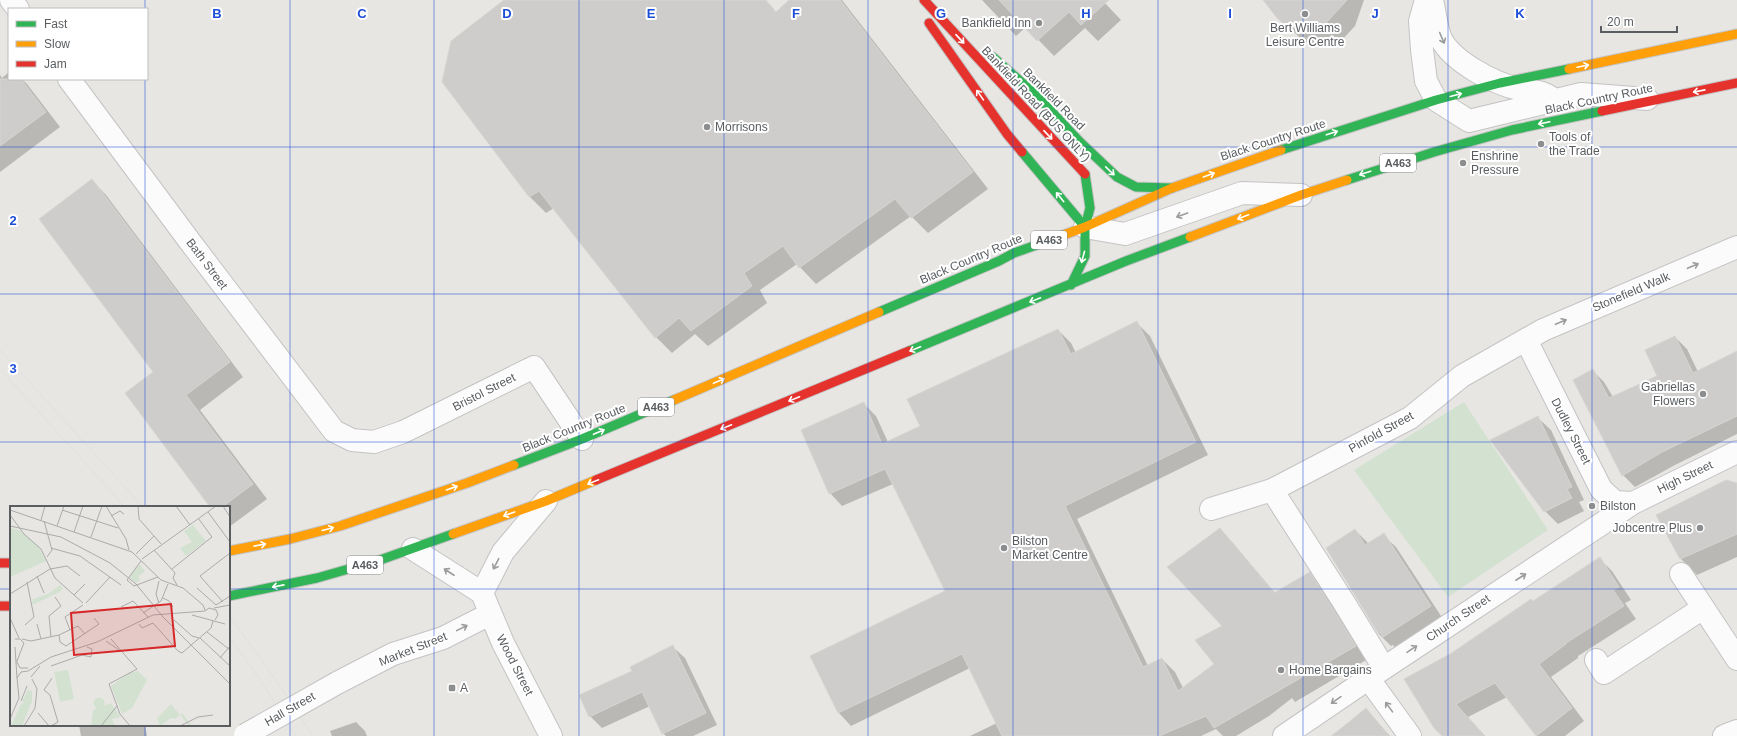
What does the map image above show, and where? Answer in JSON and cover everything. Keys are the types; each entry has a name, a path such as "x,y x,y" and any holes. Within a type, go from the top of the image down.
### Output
{"main road":[{"path":"915,0 1007,134 1085,227"},
{"name":"Bankfield Road (BUS ONLY)","path":"924,0 1086,175 1090,208 1085,227 1085,256 1071,285"},
{"path":"929,0 969,35"},
{"name":"Black Country Route","path":"230,551 290,539 340,526 467,483 582,439 1014,253 1085,227 1172,188 1262,155 1436,100 1500,83 1737,34"},
{"name":"Bankfield Road","path":"986,51 1037,96 1080,142 1117,177 1136,187 1172,188"},
{"name":"Black Country Route","path":"1654,100 1737,83"},
{"name":"Black Country Route","path":"230,596 317,578 380,560 546,501 1126,261 1301,195 1434,152 1512,130 1559,110"}],"street":[{"path":"11,0 17,8"},
{"path":"1426,0 1420,21 1426,81 1436,100 1469,121 1559,110 1582,94 1654,100"},
{"path":"1432,0 1440,37 1447,48 1474,69 1500,83 1547,94 1559,110"},
{"name":"Bath Street","path":"71,80 191,243 334,431 352,440"},
{"path":"1085,227 1125,234 1242,193 1301,195"},
{"name":"Stonefield Walk","path":"1526,340 1543,330 1737,247"},
{"name":"Pinfold Street","path":"1211,509 1272,490 1410,418 1462,376 1526,340"},
{"name":"Dudley Street","path":"1526,340 1600,489 1615,502 1633,503"},
{"name":"Bristol Street","path":"352,440 374,442 403,432 534,367 582,439"},
{"name":"High Street","path":"1633,503 1737,452"},
{"path":"1272,490 1343,601 1376,673 1410,736"},
{"path":"413,549 482,593 503,552 546,501"},
{"name":"Church Street","path":"1284,736 1376,673 1633,503"},
{"path":"1681,574 1737,659"},
{"name":"Wood Street","path":"482,593 490,614 551,736"},
{"path":"1596,660 1604,673 1703,608"},
{"name":"Market Street","path":"336,684 393,654 443,638 490,614"},
{"name":"Hall Street","path":"245,736 336,684"},
{"path":"1724,736 1737,731"}],"green space":[{"path":"1464,402 1548,530 1448,597 1354,470"}],"building":[{"name":"Morrisons","path":"504,0 765,0 776,12 789,0 840,0 973,172 911,218 895,199 799,268 783,246 744,273 752,286 691,331 679,318 655,338 539,191 529,197 442,82 451,41"},
{"name":"Bankfield Inn","path":"999,0 1109,0 1081,25 1069,12 1037,41"},
{"name":"Bert Williams Leisure Centre","path":"1263,0 1347,0 1325,24 1316,29 1304,31 1285,25 1277,18"},
{"path":"0,79 22,80 46,112 0,146"},
{"path":"92,179 230,362 186,395 253,484 223,506 209,506 125,393 153,372 39,219"},
{"name":"Bilston Market Centre","path":"1137,321 1196,442 1065,506 1143,667 1162,658 1178,691 1214,664 1195,640 1222,626 1167,567 1220,528 1274,593 1310,572 1356,646 1214,728 1206,716 1159,736 1002,736 962,654 838,713 810,656 945,591 885,469 829,494 801,430 864,402 882,444 920,426 907,399 1058,329 1071,354"},
{"path":"1675,336 1693,373 1737,351 1737,416 1662,452 1622,476 1573,380 1593,369 1609,398 1657,376 1645,350"},
{"path":"1538,416 1572,487 1567,489 1572,498 1544,512 1490,440"},
{"name":"Jobcentre Plus","path":"1726,480 1737,483 1737,534 1680,559 1656,515"},
{"path":"1355,529 1365,545 1384,533 1431,606 1383,637 1380,632 1378,633 1326,548"},
{"path":"1600,557 1619,587 1613,590 1624,606 1566,643 1539,664 1572,708 1536,736 1495,683 1456,704 1484,736 1442,736 1434,728 1404,679 1450,654 1531,599 1533,601"},
{"path":"673,645 706,713 662,734 642,692 589,717 579,695 632,671 630,667"},
{"path":"1366,708 1389,736 1332,736"}],"tram line":[{"path":"0,350 142,506"},
{"path":"0,369 124,506"},
{"path":"230,616 278,683 313,736"},
{"path":"230,637 265,687 296,736"}],"traffic: fast":[{"path":"993,57 1037,96 1080,142 1117,177 1136,187 1172,188"},
{"path":"1281,150 1436,100 1500,83 1569,69"},
{"path":"1347,180 1434,152 1512,130 1602,111"},
{"path":"1022,152 1085,227"},
{"path":"1071,285 1085,256 1085,227 1090,208 1085,174"},
{"path":"909,351 1126,261 1190,237"},
{"path":"879,312 999,261 1014,253 1042,243"},
{"path":"514,465 582,439 674,400"},
{"path":"230,596 317,578 380,560 453,534"}],"traffic: slow":[{"path":"1569,69 1737,34"},
{"path":"1042,243 1085,227 1172,188 1281,150"},
{"path":"1190,237 1301,195 1347,180"},
{"path":"674,400 879,312"},
{"path":"230,551 290,539 340,526 467,483 514,465"},
{"path":"453,534 546,501 596,480"}],"traffic: jam":[{"path":"924,0 1085,174"},
{"path":"929,23 1007,134 1022,152"},
{"path":"1602,111 1737,83"},
{"path":"596,480 909,351"},
{"path":"0,563 10,563"},
{"path":"0,606 10,606"}],"place":[{"name":"Bert Williams Leisure Centre","path":"1305,14"},
{"name":"Bankfield Inn","path":"1039,23"},
{"name":"Morrisons","path":"707,127"},
{"name":"Tools of the Trade","path":"1541,144"},
{"name":"Enshrine Pressure","path":"1463,163"},
{"name":"Gabriellas Flowers","path":"1703,394"},
{"name":"Bilston","path":"1592,506"},
{"name":"Jobcentre Plus","path":"1700,528"},
{"name":"Bilston Market Centre","path":"1004,548"},
{"name":"Home Bargains","path":"1281,670"},
{"name":"A","path":"452,688"}]}
